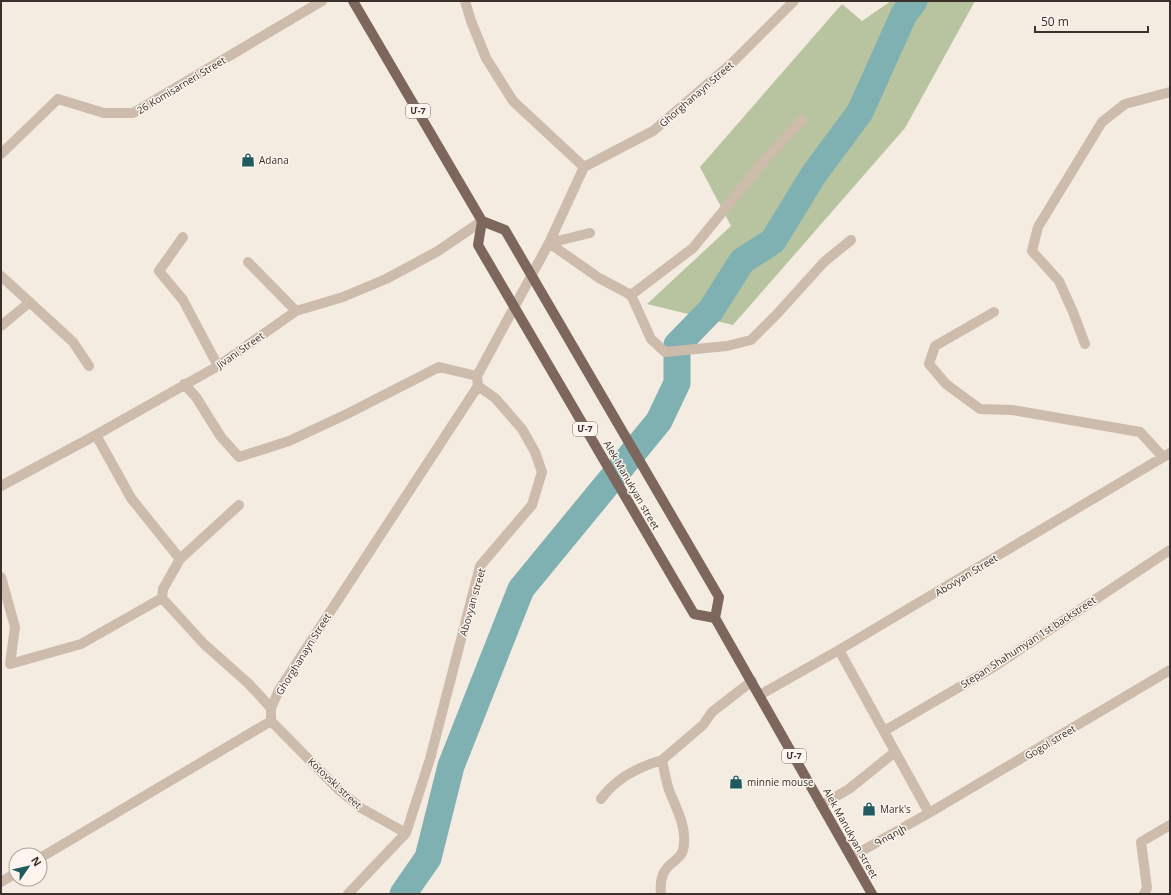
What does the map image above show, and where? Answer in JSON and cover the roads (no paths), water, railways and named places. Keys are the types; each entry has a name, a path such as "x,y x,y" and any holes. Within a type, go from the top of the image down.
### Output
{"main road":[{"name":"Մ-7","path":"354,1 482,221"},
{"name":"Alek Manukyan street","path":"715,618 694,614 478,245 482,221 505,230 719,597 715,618 872,894"}],"street":[{"name":"26 Komisarneri Street","path":"1,154 58,99 104,113 133,113 322,1"},
{"path":"184,384 196,397 221,437 239,457 289,441 348,414 439,367 478,381 549,243 584,167 512,101 486,58 471,21 465,1"},
{"name":"Ghorghanayn Street","path":"584,167 653,131 732,63 794,1"},
{"path":"1085,344 1059,281 1032,251 1038,227 1102,122 1125,104 1170,92"},
{"path":"631,295 693,248 768,156 802,120"},
{"name":"Jivani Street","path":"1,486 96,435 218,366 296,311 343,297 386,279 438,251 482,221"},
{"path":"549,243 590,233"},
{"path":"183,237 159,270 183,300 218,366"},
{"path":"549,243 599,278 631,295 651,339 665,352 727,346 751,340 778,314 824,262 851,240"},
{"path":"248,262 296,311"},
{"path":"1,276 73,342 89,366"},
{"path":"1,326 30,302"},
{"path":"994,312 935,346 929,364 946,384 980,409 1012,410 1140,432 1167,455"},
{"name":"Ghorghanayn Street","path":"271,721 271,708 279,690 478,381"},
{"name":"Abovyan street","path":"348,894 406,833 430,759 480,566 532,505 542,472 535,452 522,429 478,381"},
{"path":"96,435 131,498 180,559"},
{"name":"Abovyan Street","path":"760,695 839,650 1167,455"},
{"path":"240,505 180,559 163,589 162,598 204,644 249,684 271,708"},
{"name":"Stepan Shahumyan 1st backstreet","path":"884,731 992,668 1170,550"},
{"path":"1,577 15,627 10,664 81,644 162,598"},
{"path":"839,650 929,814"},
{"name":"Gogol street","path":"929,814 1170,670"},
{"path":"601,799 613,786 629,773 645,765 662,760 703,725 712,712 752,681"},
{"path":"48,853 271,721"},
{"name":"Kotovski street","path":"271,721 339,790 361,808 406,833"},
{"path":"821,805 849,789 895,752"},
{"path":"661,894 660,884 664,872 667,867 681,856 684,844 684,831 680,816 669,789 662,760"},
{"name":"Գոգոլի","path":"851,857 929,814"},
{"path":"1145,891 1141,842 1170,825"}],"waterway":[{"path":"403,894 428,858 451,766 521,589 659,421 677,383 677,345 711,310 742,261 773,241 814,174 860,112 904,14 914,1"}],"place":[{"name":"Adana","path":"248,160"},
{"name":"minnie mouse","path":"736,782"},
{"name":"Mark's","path":"869,809"}]}
